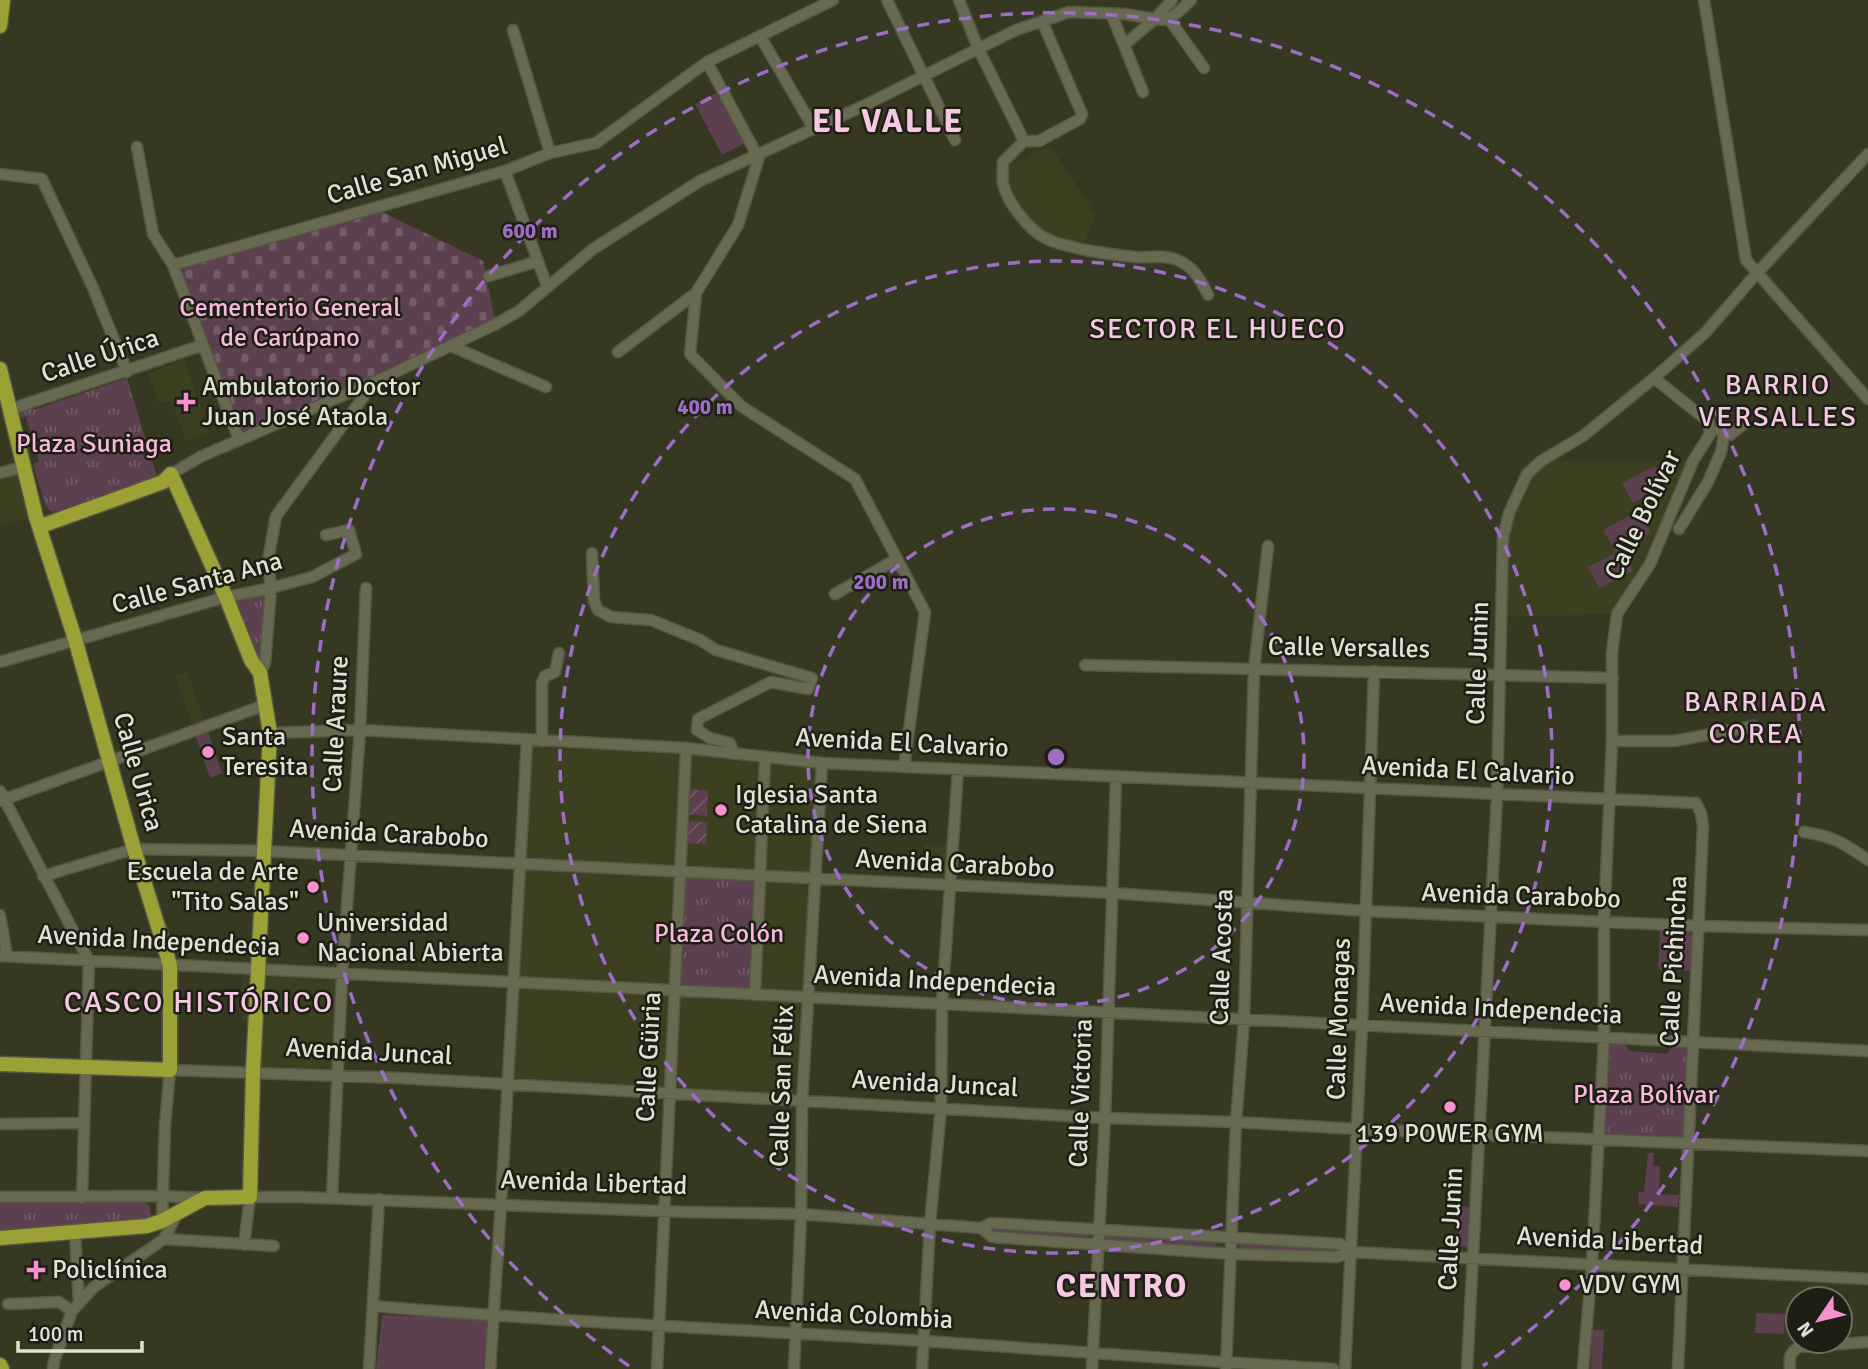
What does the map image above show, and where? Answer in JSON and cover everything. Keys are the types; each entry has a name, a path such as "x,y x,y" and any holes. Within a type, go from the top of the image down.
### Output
{"main road":[{"path":"0,27 2,0"},
{"name":"Calle Urica","path":"0,369 23,467 170,965 170,1070"},
{"path":"41,526 163,482 171,474 251,660 260,673 270,733 253,1071 250,1197"},
{"name":"Avenida Juncal","path":"0,1064 170,1070"},
{"name":"Avenida Libertad","path":"0,1238 147,1226 205,1198 250,1197"}],"street":[{"path":"550,153 596,143 707,62 832,0"},
{"path":"887,0 955,140"},
{"path":"959,0 978,48 1024,141"},
{"path":"1124,45 1156,19 1172,0"},
{"path":"171,474 202,456 375,382 519,311 593,249 700,181 814,129 1016,30 1069,12 1111,13 1164,21 1191,0"},
{"path":"1704,0 1746,260 1868,399"},
{"path":"1111,13 1143,92"},
{"path":"1169,19 1204,68"},
{"path":"1042,21 1082,114 1080,119 1039,141 1024,141 1003,162 1003,181 1008,197 1034,230 1046,239 1126,256 1150,258 1160,255 1177,260 1202,280 1208,295"},
{"name":"Calle San Miguel","path":"173,265 505,171 550,153 513,30"},
{"path":"761,36 814,129"},
{"path":"618,352 696,293 738,225 759,154 707,62"},
{"path":"137,147 153,234 173,265 239,440"},
{"name":"Calle Junin","path":"1467,1369 1497,795 1503,538 1509,513 1527,474 1541,461 1583,436 1705,333 1868,154"},
{"path":"505,171 547,286"},
{"path":"0,174 42,178 93,288 127,372"},
{"path":"489,276 538,261"},
{"path":"696,293 690,354 741,406 855,479 925,612 904,767"},
{"name":"Calle Úrica","path":"11,410 204,345"},
{"path":"451,346 546,387"},
{"name":"Calle Bolívar","path":"1583,1369 1604,1037 1604,922 1611,800 1612,653 1617,614 1650,564 1693,461 1710,434 1709,422 1654,378"},
{"path":"260,673 265,663 271,588 268,561 276,516 375,382"},
{"path":"1710,429 1718,429 1730,435 1745,423"},
{"path":"1679,529 1708,482 1721,452 1724,434"},
{"path":"0,473 23,467"},
{"name":"Calle Santa Ana","path":"0,662 226,597 312,577 356,554 349,530 326,535"},
{"name":"Calle Acosta","path":"1226,1366 1236,1122 1244,1021 1254,669 1268,547"},
{"path":"592,553 594,601 598,610 611,617 651,620 700,640 716,650 812,678 808,689 771,682 698,719 697,730 710,738 730,743 734,754"},
{"path":"835,594 897,559"},
{"name":"Calle Araure","path":"332,1198 342,974 360,730 366,588"},
{"path":"542,741 542,683 544,676 555,673 559,653"},
{"name":"Calle Versalles","path":"1085,665 1613,678"},
{"name":"Calle Monagas","path":"1345,1369 1362,1024 1374,671"},
{"path":"82,1198 89,961 1,797 265,705"},
{"path":"1612,741 1674,741 1754,726"},
{"name":"Avenida El Calvario","path":"270,733 360,730 686,748 822,763 1692,802 1699,806"},
{"path":"490,1369 527,740"},
{"name":"Calle Güiria","path":"657,1369 686,748"},
{"path":"755,995 765,757"},
{"name":"Calle San Félix","path":"794,1369 801,1214 802,1102 822,763"},
{"path":"922,1369 930,1224 941,1108 942,1004 958,769"},
{"name":"Calle Victoria","path":"1092,1369 1105,1118 1116,777"},
{"name":"Calle Pichincha","path":"1678,1369 1703,826 1699,806"},
{"path":"1804,832 1827,835 1868,860"},
{"name":"Avenida Carabobo","path":"43,876 134,849 265,851 1112,893 1490,918 1868,930"},
{"path":"0,915 4,956"},
{"name":"Avenida Independecia","path":"4,956 1868,1051"},
{"name":"Avenida Juncal","path":"170,1070 253,1071 508,1083 1105,1118 1868,1151"},
{"name":"Calle Urica","path":"162,1196 170,1070"},
{"path":"0,1124 83,1123"},
{"path":"162,1196 162,1221"},
{"name":"Avenida Libertad","path":"0,1197 205,1198"},
{"path":"244,1245 250,1197"},
{"name":"Avenida Libertad","path":"250,1197 801,1214 981,1228 991,1223 1340,1244 1351,1252"},
{"path":"369,1369 379,1199"},
{"path":"53,1369 76,1307 94,1287 164,1239 178,1212"},
{"name":"Avenida Libertad","path":"981,1228 992,1237 1231,1254 1337,1256 1351,1252 1868,1279"},
{"path":"75,1233 76,1307"},
{"path":"164,1239 275,1246"},
{"path":"8,1304 59,1302 76,1307"},
{"name":"Avenida Colombia","path":"373,1306 494,1316 923,1341 1226,1366 1332,1369"},
{"path":"1790,1369 1789,1358 1799,1347 1868,1341"}],"shaded area":[{"path":"1050,145 1096,215 1084,243 1046,235 1026,216 1006,180 1009,166"},
{"name":"Ambulatorio Doctor Juan José Ataola","path":"184,360 210,433 186,441 171,400 159,404 148,373"},
{"path":"1541,461 1693,461 1650,564 1617,614 1503,617 1509,513"},
{"path":"23,467 36,517 0,526 0,473"},
{"name":"Santa Teresita","path":"187,671 222,773 210,778 175,675"},
{"path":"527,741 822,763 802,1102 508,1083"},
{"path":"925,844 949,845 947,879 923,878"},
{"path":"259,969 342,974 337,1073 254,1069"},
{"path":"242,973 255,974 254,1021 241,1020"}],"green space":[{"path":"720,91 747,142 722,155 695,104"},
{"name":"Cementerio General de Carúpano","path":"374,208 483,261 496,324 239,440 173,265"},
{"name":"Plaza Suniaga","path":"127,378 157,477 54,512 50,511 45,504 33,464 39,461 26,417 18,418 16,410 30,405 33,410"},
{"path":"1655,466 1666,486 1633,503 1622,483"},
{"path":"1639,511 1651,533 1622,549 1633,571 1599,588 1588,567 1616,553 1603,530"},
{"path":"268,591 259,668 230,598"},
{"name":"Santa Teresita","path":"206,726 222,773 210,778 194,731"},
{"path":"688,789 708,791 707,816 687,814"},
{"path":"688,821 707,822 706,844 686,843"},
{"name":"Plaza Colón","path":"686,876 759,882 752,991 679,986"},
{"path":"1660,930 1690,932 1690,971 1658,969"},
{"name":"Plaza Bolívar","path":"1609,1039 1623,1040 1629,1051 1667,1054 1675,1043 1688,1044 1685,1138 1600,1135"},
{"path":"1648,1153 1654,1153 1653,1166 1660,1166 1659,1194 1679,1195 1678,1207 1638,1204 1639,1192 1644,1192"},
{"path":"0,1200 142,1201 149,1205 151,1216 146,1220 0,1234"},
{"path":"1461,1206 1471,1207 1467,1247 1458,1246"},
{"path":"989,1229 1088,1234 1090,1237 992,1234"},
{"path":"1103,1236 1214,1242 1218,1247 1107,1240"},
{"path":"1238,1244 1337,1248 1340,1251 1240,1250"},
{"path":"1756,1313 1784,1314 1784,1334 1755,1333"},
{"path":"382,1315 488,1319 483,1369 376,1369"},
{"path":"1592,1330 1604,1330 1602,1369 1591,1369"}],"place":[{"name":"Ambulatorio Doctor Juan José Ataola","path":"186,402"},
{"name":"Santa Teresita","path":"208,752"},
{"name":"Iglesia Santa Catalina de Siena","path":"721,810"},
{"name":"Escuela de Arte \"Tito Salas\"","path":"313,887"},
{"name":"Universidad Nacional Abierta","path":"303,938"},
{"name":"139 POWER GYM","path":"1450,1107"},
{"name":"Policlínica","path":"36,1270"},
{"name":"VDV GYM","path":"1565,1285"}],"district":[{"name":"EL VALLE","path":"888,121"},
{"name":"SECTOR EL HUECO","path":"1218,329"},
{"name":"BARRIO VERSALLES","path":"1778,401"},
{"name":"BARRIADA COREA","path":"1756,718"},
{"name":"CASCO HISTÓRICO","path":"199,1002"},
{"name":"CENTRO","path":"1122,1286"}]}
